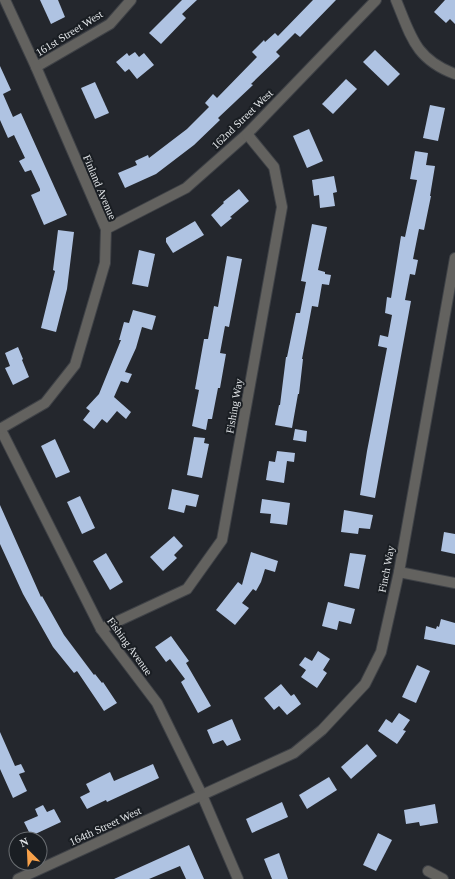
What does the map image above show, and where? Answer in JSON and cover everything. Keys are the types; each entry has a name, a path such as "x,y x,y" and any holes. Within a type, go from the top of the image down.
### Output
{"street":[{"name":"Finland Avenue","path":"0,429 45,403 75,365 105,264 106,230 5,0"},
{"name":"161st Street West","path":"36,68 110,24 131,0"},
{"name":"162nd Street West","path":"106,230 186,188 247,134 376,0"},
{"path":"396,0 412,38 419,50 429,61 440,68 455,74"},
{"name":"Fishing Way","path":"101,629 186,589 222,540 282,207 274,167 247,134"},
{"name":"Finch Way","path":"202,795 294,753 322,730 365,684 381,652 399,572 455,258"},
{"name":"Fishing Avenue","path":"0,429 101,629 157,703 202,795 238,879"},
{"path":"399,572 455,583"},
{"name":"164th Street West","path":"18,879 202,795"},
{"path":"428,871 443,879"}],"building":[{"path":"40,0 58,0 65,17 51,24"},
{"path":"182,0 197,0 182,14 186,18 161,44 149,33"},
{"path":"313,0 336,0 300,37 295,33 276,52 280,56 251,84 253,85 218,118 220,120 194,145 156,174 125,188 118,173 137,165 135,161 148,155 149,158 187,129 209,107 205,103 213,94 217,98 257,57 252,52 264,40 265,42 275,33 278,36"},
{"path":"445,0 455,0 455,24 450,19 446,23 434,12"},
{"path":"375,50 400,74 388,86 363,62"},
{"path":"135,52 139,57 144,53 154,65 137,79 129,69 125,72 116,62 127,53 129,56"},
{"path":"0,66 11,90 3,94 13,117 21,113 67,215 44,225 31,195 40,191 40,189 31,170 25,172 19,161 25,158 14,135 8,138 0,120"},
{"path":"346,79 357,89 333,114 322,104"},
{"path":"95,82 109,113 95,119 81,88"},
{"path":"430,105 445,108 438,141 423,138"},
{"path":"309,129 323,161 307,168 293,136"},
{"path":"415,151 428,153 426,165 435,166 424,230 419,229 413,259 418,260 415,275 410,274 405,300 411,301 375,498 360,495 387,348 378,346 380,335 388,337 392,315 385,313 387,297 391,298 401,236 405,237 417,180 410,179"},
{"path":"334,176 337,192 333,193 335,206 320,208 319,195 314,196 312,180"},
{"path":"239,189 249,201 230,217 232,218 221,227 211,215 224,203 223,202"},
{"path":"195,221 204,235 173,253 166,242 166,238"},
{"path":"312,224 327,227 318,270 325,272 325,274 331,275 329,285 322,284 318,307 312,306 302,359 299,394 292,428 275,425 280,405 286,357 296,313 300,313 306,282 301,281"},
{"path":"58,230 74,232 67,289 56,332 41,328 55,271 53,270"},
{"path":"139,250 155,254 148,287 132,284"},
{"path":"227,256 242,259 229,327 225,326 220,353 226,354 220,388 218,388 212,419 208,419 206,430 192,426 199,390 195,389 204,339 208,339 214,306 218,307"},
{"path":"133,310 156,316 152,330 142,327 136,348 125,372 132,374 128,383 121,381 114,397 131,412 126,419 117,411 107,423 102,419 94,429 83,420 90,411 86,408 99,394 121,340 119,340 124,322 129,323"},
{"path":"18,347 29,377 13,385 5,368 10,366 5,353"},
{"path":"295,429 307,431 306,442 293,440"},
{"path":"194,437 205,438 204,443 209,444 202,478 187,475"},
{"path":"55,439 70,472 56,478 41,446"},
{"path":"277,451 295,453 294,462 287,461 284,483 266,480 269,461 275,462"},
{"path":"172,489 199,495 196,507 186,505 184,513 168,509"},
{"path":"80,496 95,528 82,534 67,502"},
{"path":"262,499 290,503 287,525 270,523 271,514 260,513"},
{"path":"0,505 41,597 42,596 64,635 94,675 95,674 102,683 103,682 117,703 104,711 77,671 74,673 53,647 23,594 0,544"},
{"path":"344,510 373,515 370,529 359,528 358,534 341,532"},
{"path":"444,532 455,534 455,554 441,551"},
{"path":"174,536 183,546 174,555 177,558 163,571 150,557"},
{"path":"251,552 278,561 275,572 265,569 261,582 256,591 253,589 242,603 249,608 235,625 216,610 238,582 242,585"},
{"path":"106,553 123,582 110,590 93,561"},
{"path":"350,553 366,555 359,589 344,586"},
{"path":"328,602 355,609 351,624 339,621 337,630 322,626"},
{"path":"441,619 455,623 455,645 424,639 426,626 436,629 437,626 439,627"},
{"path":"171,636 189,661 186,663 211,706 198,713 181,682 185,679 170,659 166,662 155,647"},
{"path":"318,651 330,659 323,670 327,673 317,688 301,677 306,670 299,665 305,657 312,661"},
{"path":"417,665 430,671 416,703 402,697"},
{"path":"281,684 291,696 294,694 301,704 287,715 279,706 274,710 264,698"},
{"path":"399,713 410,720 403,730 406,731 397,744 378,731 386,719 392,723"},
{"path":"232,719 241,740 227,746 223,740 213,744 207,730"},
{"path":"0,732 15,766 21,764 25,772 19,774 27,791 13,798 0,769"},
{"path":"367,744 377,756 351,779 341,767"},
{"path":"153,764 159,778 107,802 106,800 87,809 80,797 90,792 86,784 110,772 114,781"},
{"path":"329,777 337,790 307,809 299,795"},
{"path":"282,802 288,817 252,833 246,819"},
{"path":"435,804 438,823 420,826 419,822 406,824 404,810"},
{"path":"43,805 47,812 54,809 61,822 42,831 28,831 24,822 38,816 35,809"},
{"path":"378,833 392,840 376,871 363,865"},
{"path":"189,845 204,879 186,879 180,866 149,879 114,879"},
{"path":"279,853 288,879 272,879 264,859"}]}
